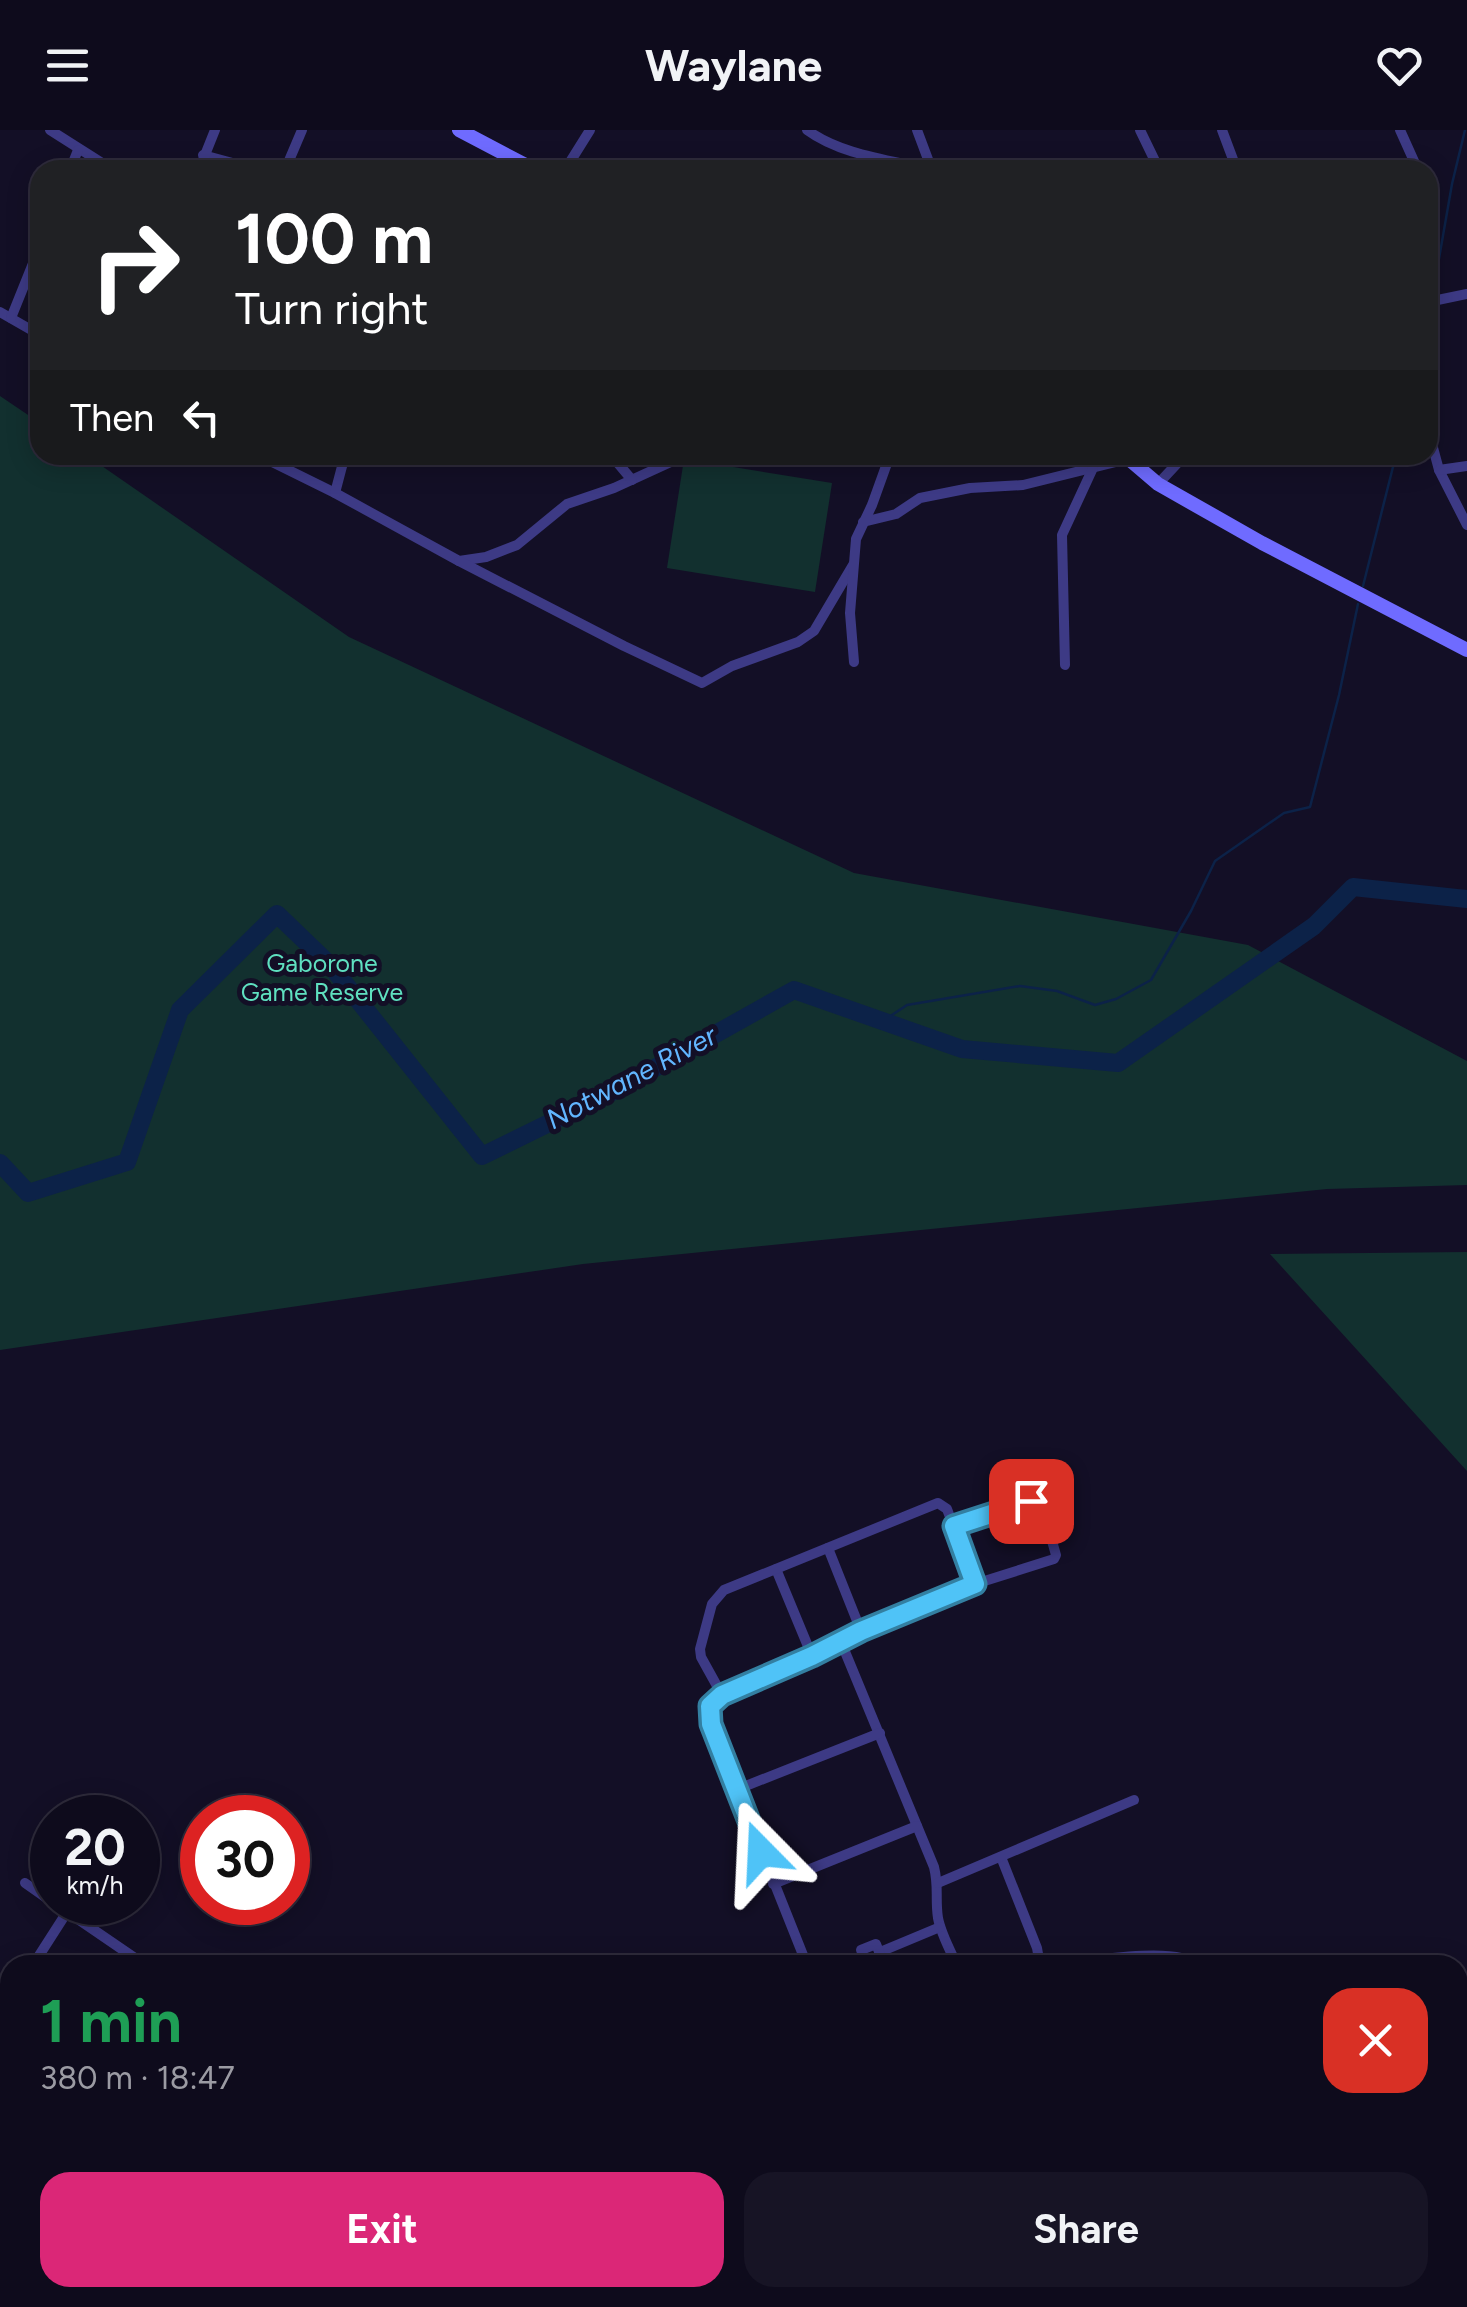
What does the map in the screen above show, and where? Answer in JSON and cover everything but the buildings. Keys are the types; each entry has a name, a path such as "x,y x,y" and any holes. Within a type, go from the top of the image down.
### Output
{"street":[{"path":"50,130 96,160"},
{"path":"202,160 215,130"},
{"path":"289,160 302,130"},
{"path":"458,130 515,160"},
{"path":"571,160 590,130"},
{"path":"806,130 820,140 891,160"},
{"path":"917,130 928,160"},
{"path":"1140,130 1155,160"},
{"path":"1222,130 1233,160"},
{"path":"1400,130 1414,160"},
{"path":"74,160 78,150"},
{"path":"203,156 219,160"},
{"path":"12,318 30,272"},
{"path":"1438,300 1467,294"},
{"path":"0,312 30,329"},
{"path":"278,465 702,683 732,666 798,642 814,631 852,565"},
{"path":"336,494 343,465"},
{"path":"619,465 632,480"},
{"path":"459,561 486,557 517,545 567,504 664,465"},
{"path":"854,662 850,613 856,539 886,465"},
{"path":"863,522 896,514 920,498 970,488 1022,485 1102,465"},
{"path":"1135,465 1158,484 1262,543 1467,650"},
{"path":"1158,484 1176,465"},
{"path":"1438,465 1467,525"},
{"path":"1439,470 1467,466"},
{"path":"1065,666 1062,535 1093,468"},
{"path":"803,1955 708,1714 710,1706 722,1695 861,1631 975,1584 1056,1557 1038,1502 954,1526"},
{"path":"722,1695 701,1657 701,1642 712,1604 724,1590 938,1503 947,1509 975,1584"},
{"path":"828,1548 861,1631"},
{"path":"776,1569 812,1656"},
{"path":"841,1642 938,1884 936,1912 953,1955"},
{"path":"738,1789 880,1734"},
{"path":"938,1884 1134,1800"},
{"path":"773,1884 917,1826"},
{"path":"1001,1857 1038,1955"},
{"path":"25,1884 30,1887"},
{"path":"39,1955 59,1925"},
{"path":"86,1925 130,1955"},
{"path":"880,1952 940,1927"},
{"path":"864,1955 862,1950 876,1944 881,1955"}],"green space":[{"name":"Gaborone Game Reserve","path":"0,396 30,416 30,465 100,465 349,637 854,873 1248,945 1467,1061 1467,1185 1327,1189 583,1264 0,1350"},
{"path":"683,465 721,465 832,483 815,592 667,568"},
{"path":"1467,1252 1467,1471 1270,1254"}],"waterway":[{"path":"1438,264 1465,130"},
{"path":"1363,586 1393,465"},
{"path":"883,1021 907,1005 1020,986 1057,991 1095,1005 1116,999 1151,980 1215,861 1284,813 1310,807 1358,604"},
{"name":"Notwane River","path":"0,1163 28,1193 127,1162 180,1010 277,914 331,966 482,1156 612,1092 794,990 962,1049 1118,1063 1314,926 1353,887 1467,899"}],"route":[{"path":"761,1852 711,1724 710,1706 722,1695 861,1631 975,1584 954,1526 1031,1501"}]}
